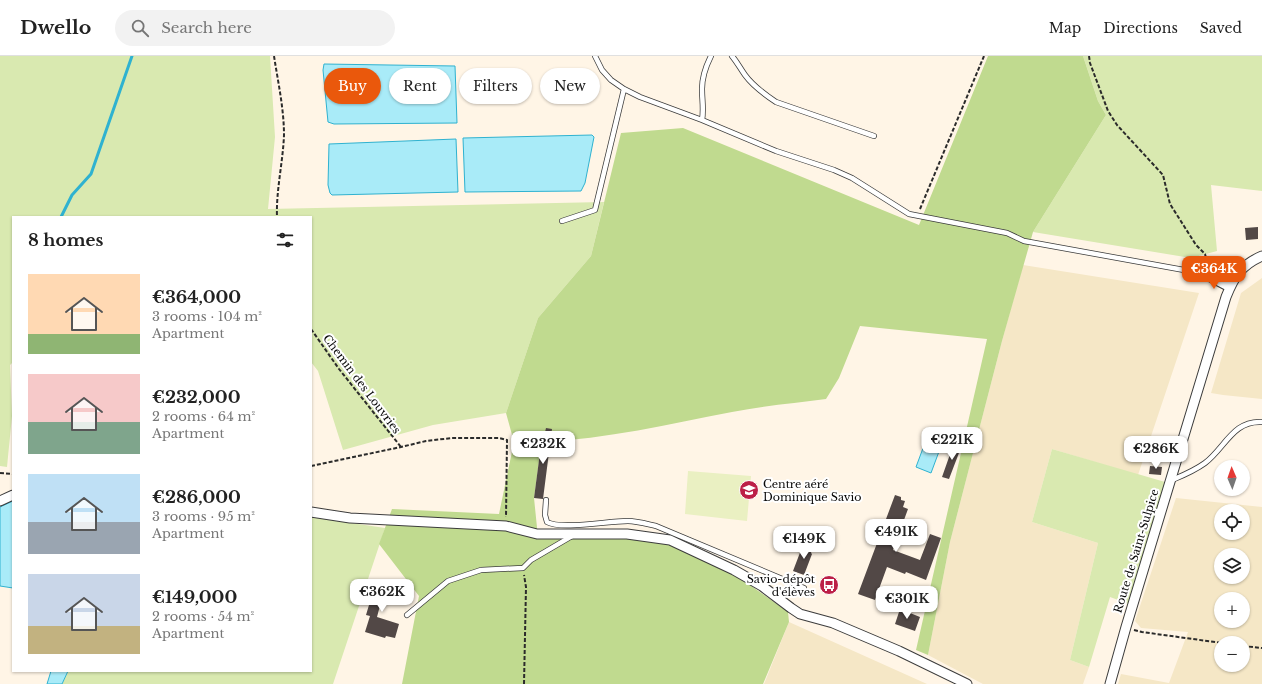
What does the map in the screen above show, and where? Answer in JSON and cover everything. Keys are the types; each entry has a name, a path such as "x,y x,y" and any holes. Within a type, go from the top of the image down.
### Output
{"street":[{"name":"Route de Saint-Sulpice","path":"1110,684 1221,310 1235,277 1248,263 1262,256"},
{"path":"1207,275 1230,287"},
{"path":"0,501 12,495"},
{"path":"312,512 350,518 506,526 537,534 627,534 670,540 734,570 762,586 800,614 833,623 899,651 967,684"}],"lane":[{"path":"595,56 599,65 607,76 624,89 658,105 702,120 776,151 852,178 909,214 1008,233 1024,241 1207,275"},
{"path":"702,120 704,114 702,84 711,56"},
{"path":"732,56 755,86 776,102 874,136"},
{"path":"562,221 595,210 624,89"},
{"path":"1170,480 1188,474 1206,463 1236,430 1247,423 1262,422"},
{"path":"546,500 546,522 551,524 563,525 630,521 656,526 804,588"},
{"path":"407,615 448,581 481,570 523,568 531,560 575,534"}],"path":[{"path":"274,56 282,107 284,132 277,216"},
{"path":"917,216 984,56"},
{"path":"1089,56 1090,63 1108,111 1117,125 1163,176 1170,204 1196,245 1205,254 1207,262 1207,275"},
{"name":"Chemin des Louvries","path":"312,331 339,369 401,447"},
{"name":"Chemin des Louvries","path":"312,466 426,441 452,438 499,438 507,440 506,526"},
{"path":"0,473 12,474"},
{"path":"523,568 526,587 524,684"},
{"path":"1126,627 1142,632 1214,642"},
{"path":"1250,647 1262,648"}],"shaded area":[{"path":"1023,265 1199,293 1138,475 1052,449 1032,522 1098,543 1070,660 1089,667 1083,684 983,684 928,655 950,542"},
{"path":"1262,278 1262,399 1211,393 1241,293"},
{"path":"1176,498 1233,504 1214,504 1214,540 1250,540 1250,506 1262,507 1262,684 1118,684 1121,674 1169,683 1188,632 1141,628 1135,621"},
{"path":"789,622 927,684 764,684"}],"green space":[{"path":"0,56 270,56 275,137 268,209 604,202 591,256 538,318 506,413 433,425 343,450 318,371 312,363 312,216 12,216 12,363 10,365 12,416 7,467 0,466"},
{"path":"988,56 1083,56 1098,101 1106,115 1033,232 1002,341 950,542 928,655 916,650 987,339 860,326 839,378 826,399 767,406 590,438 543,442 541,446 534,498 538,537 627,538 670,544 740,578 788,612 789,622 763,684 402,684 419,596 379,544 392,509 499,514 514,442 506,413 538,318 591,256 621,133 683,128 919,225"},
{"path":"1083,56 1262,56 1262,191 1211,185 1217,251 1191,258 1033,232 1106,115 1098,101"},
{"path":"1052,449 1165,482 1129,604 1110,597 1089,667 1070,660 1098,543 1032,522"},
{"path":"688,471 751,476 747,521 685,514"},
{"path":"312,517 385,528 333,684 62,684 68,672 312,672"}],"water":[{"path":"324,64 455,66 457,123 334,124 328,122 326,104 381,104 381,68 324,68 324,80 323,70"},
{"path":"592,135 594,137 585,183 581,191 465,192 463,138"},
{"path":"456,139 458,192 332,195 330,193 328,185 329,144"},
{"path":"929,432 944,438 931,473 916,467"},
{"path":"12,501 12,588 0,586 0,507"},
{"path":"51,672 68,672 62,684 47,684"}],"building":[{"path":"1258,227 1258,239 1246,240 1245,228"},
{"path":"546,428 552,429 543,499 534,498 541,445"},
{"path":"954,443 962,445 949,479 942,477"},
{"path":"1150,466 1162,467 1161,475 1149,474"},
{"path":"895,495 901,497 901,500 905,501 903,507 908,509 893,550 920,560 930,534 941,538 926,580 906,572 905,574 887,567 875,600 858,594"},
{"path":"805,543 813,546 812,554 804,575 793,571"},
{"path":"375,585 403,593 400,603 382,598 377,617 399,624 395,638 386,636 385,638 365,632 370,616 366,615"},
{"path":"900,609 920,617 915,631 895,624"}],"waterway":[{"path":"62,216 72,195 91,174 132,56"}],"place":[{"name":"Centre aéré Dominique Savio","path":"749,490"},
{"name":"Savio-dépôt d'élèves","path":"829,585"}]}
